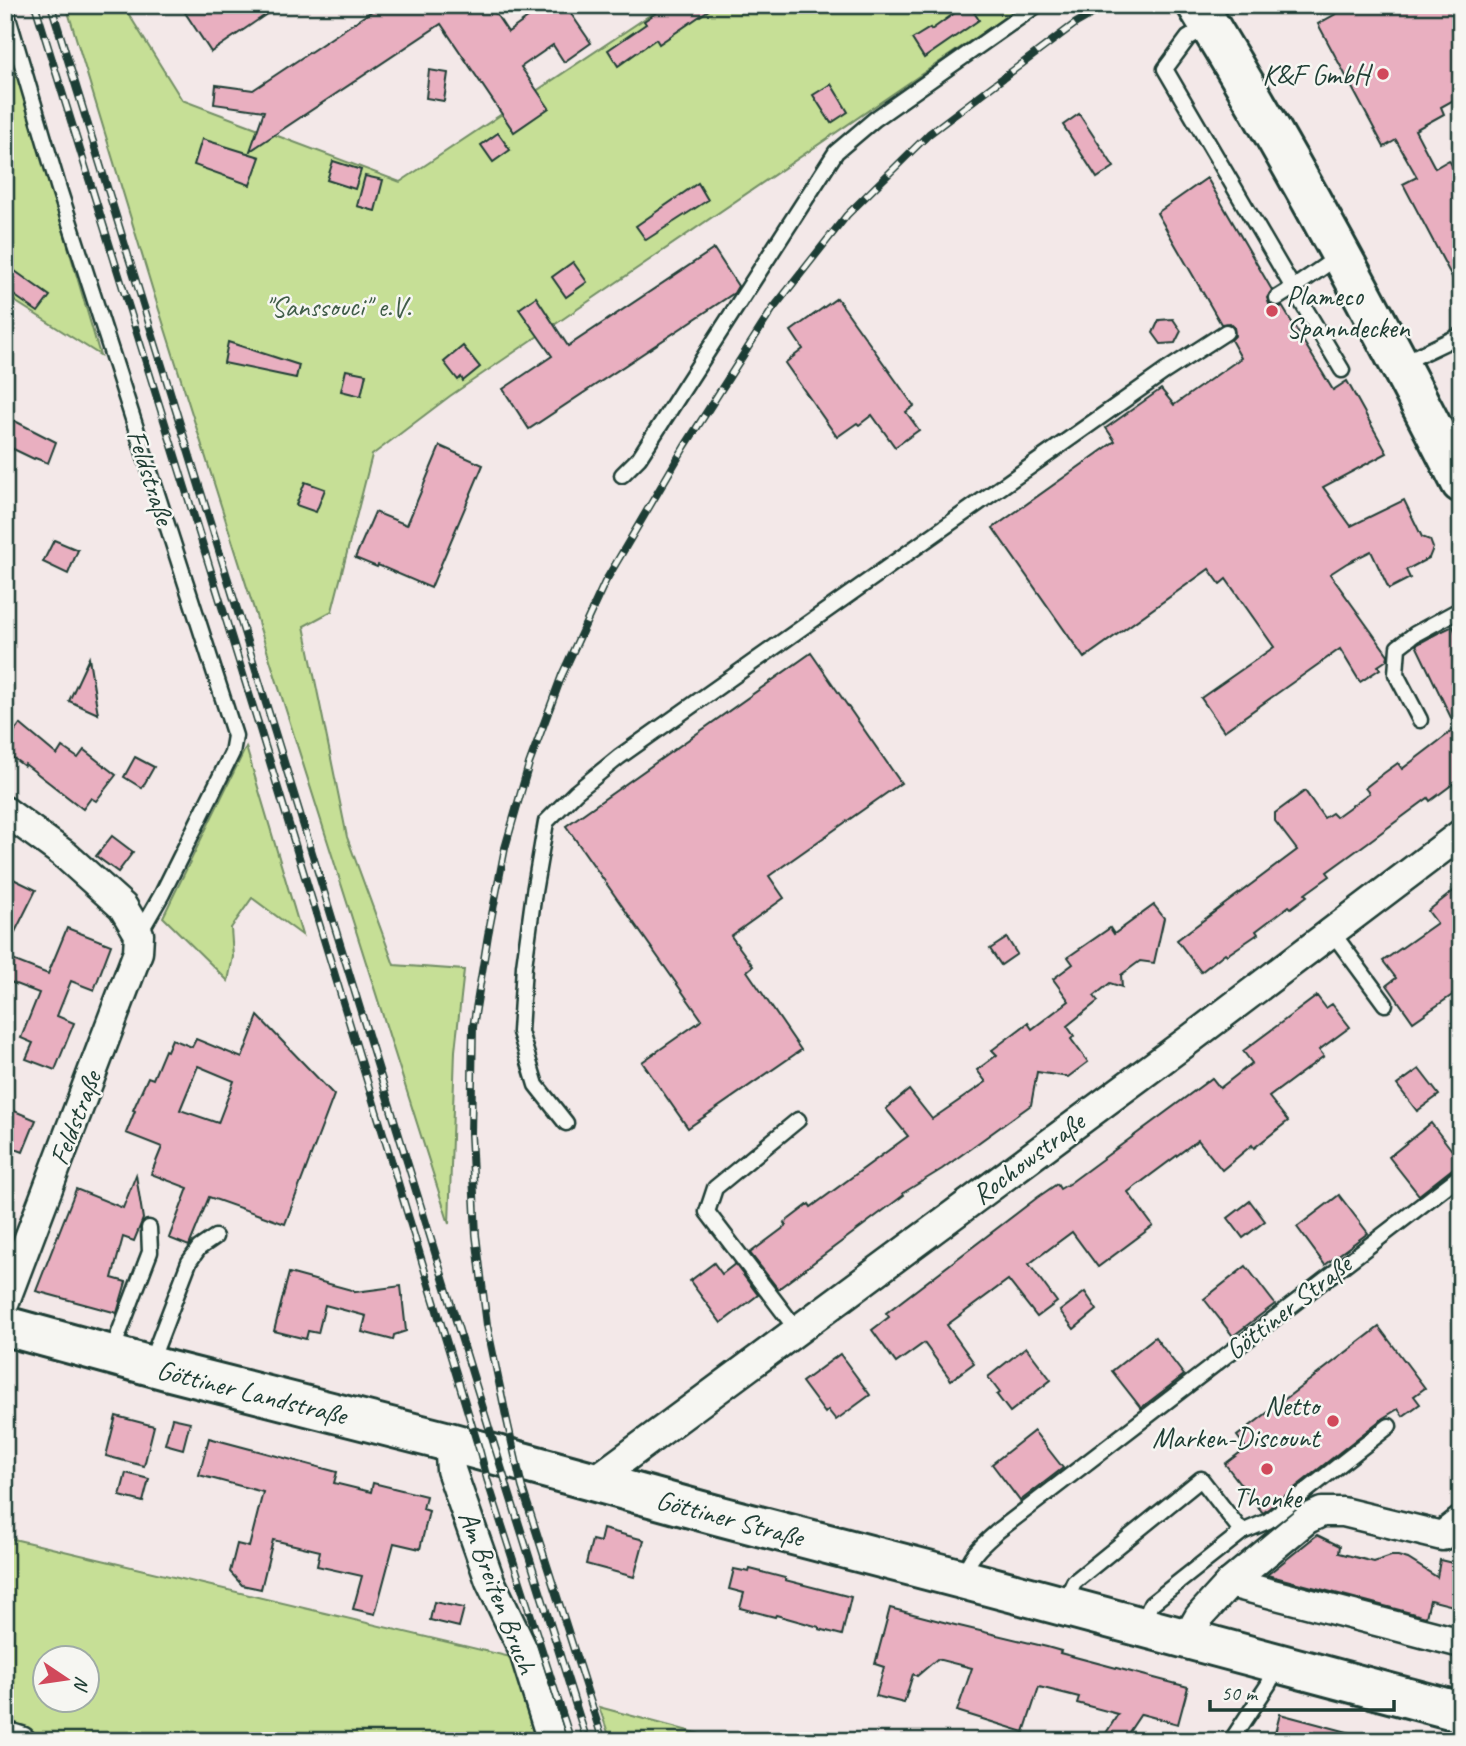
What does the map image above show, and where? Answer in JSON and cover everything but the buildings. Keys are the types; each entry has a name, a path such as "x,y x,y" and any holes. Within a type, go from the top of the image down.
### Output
{"street":[{"path":"1203,15 1278,143 1459,476"},
{"path":"5,811 64,854 123,907 139,934"},
{"name":"Rochowstraße","path":"594,1481 1461,834"},
{"name":"Feldstraße","path":"5,1301 138,952 139,934"},
{"name":"Göttiner Landstraße","path":"5,1326 499,1456"},
{"name":"Am Breiten Bruch","path":"449,1443 451,1470 490,1581 524,1652 552,1741"},
{"name":"Göttiner Straße","path":"499,1456 1279,1663 1458,1702"},
{"path":"1187,1638 1199,1617 1230,1583 1307,1519 1322,1512 1343,1512 1442,1536 1461,1521"},
{"path":"1230,1583 1461,1643"},
{"path":"5,1736 21,1741"}],"lane":[{"path":"622,475 639,458 836,152 875,120 1037,5"},
{"name":"Feldstraße","path":"5,7 58,186 234,736 232,753 162,894 139,934"},
{"path":"1203,15 1165,69 1342,370"},
{"path":"1277,298 1340,255"},
{"path":"566,1123 536,1084 520,1032 524,966 546,822 576,792 619,757 1164,372 1226,332"},
{"path":"1399,364 1461,335"},
{"path":"1420,720 1396,674 1398,647 1415,634 1461,609"},
{"path":"1332,932 1385,1004"},
{"path":"797,1329 707,1212 715,1188 798,1120"},
{"name":"Göttiner Straße","path":"962,1578 975,1551 998,1531 1461,1175"},
{"path":"111,1356 150,1252 149,1227"},
{"path":"149,1366 189,1262 199,1248 215,1237"},
{"path":"1141,1626 1151,1604 1242,1532 1268,1521 1389,1426"},
{"path":"1064,1606 1074,1582 1201,1479 1242,1532"},
{"path":"1231,1741 1268,1685 1279,1663"}],"green space":[{"name":"\"Sanssouci\" e.V.","path":"66,5 123,5 182,100 400,182 665,5 1023,5 450,396 372,455 332,611 304,626 347,837 394,965 464,970 455,1051 449,1224 153,291"},
{"path":"5,32 100,355 5,295"},
{"path":"246,747 302,935 252,898 231,928 233,957 228,981 163,917"},
{"path":"5,1537 515,1658 541,1741 5,1741"},
{"path":"599,1707 726,1741 611,1741"}],"railway":[{"path":"35,5 259,726 487,1479 571,1741"},
{"path":"51,5 587,1741"},
{"path":"603,1741 522,1487 487,1325 476,1235 471,1134 473,1027 505,848 529,764 562,675 605,582 685,446 772,310 847,215 929,134 1076,23 1108,5"}],"place":[{"name":"K&F GmbH","path":"1383,74"},
{"name":"Plameco Spanndecken","path":"1272,311"},
{"name":"Netto Marken-Discount","path":"1333,1421"},
{"name":"Thonke","path":"1267,1469"}]}
